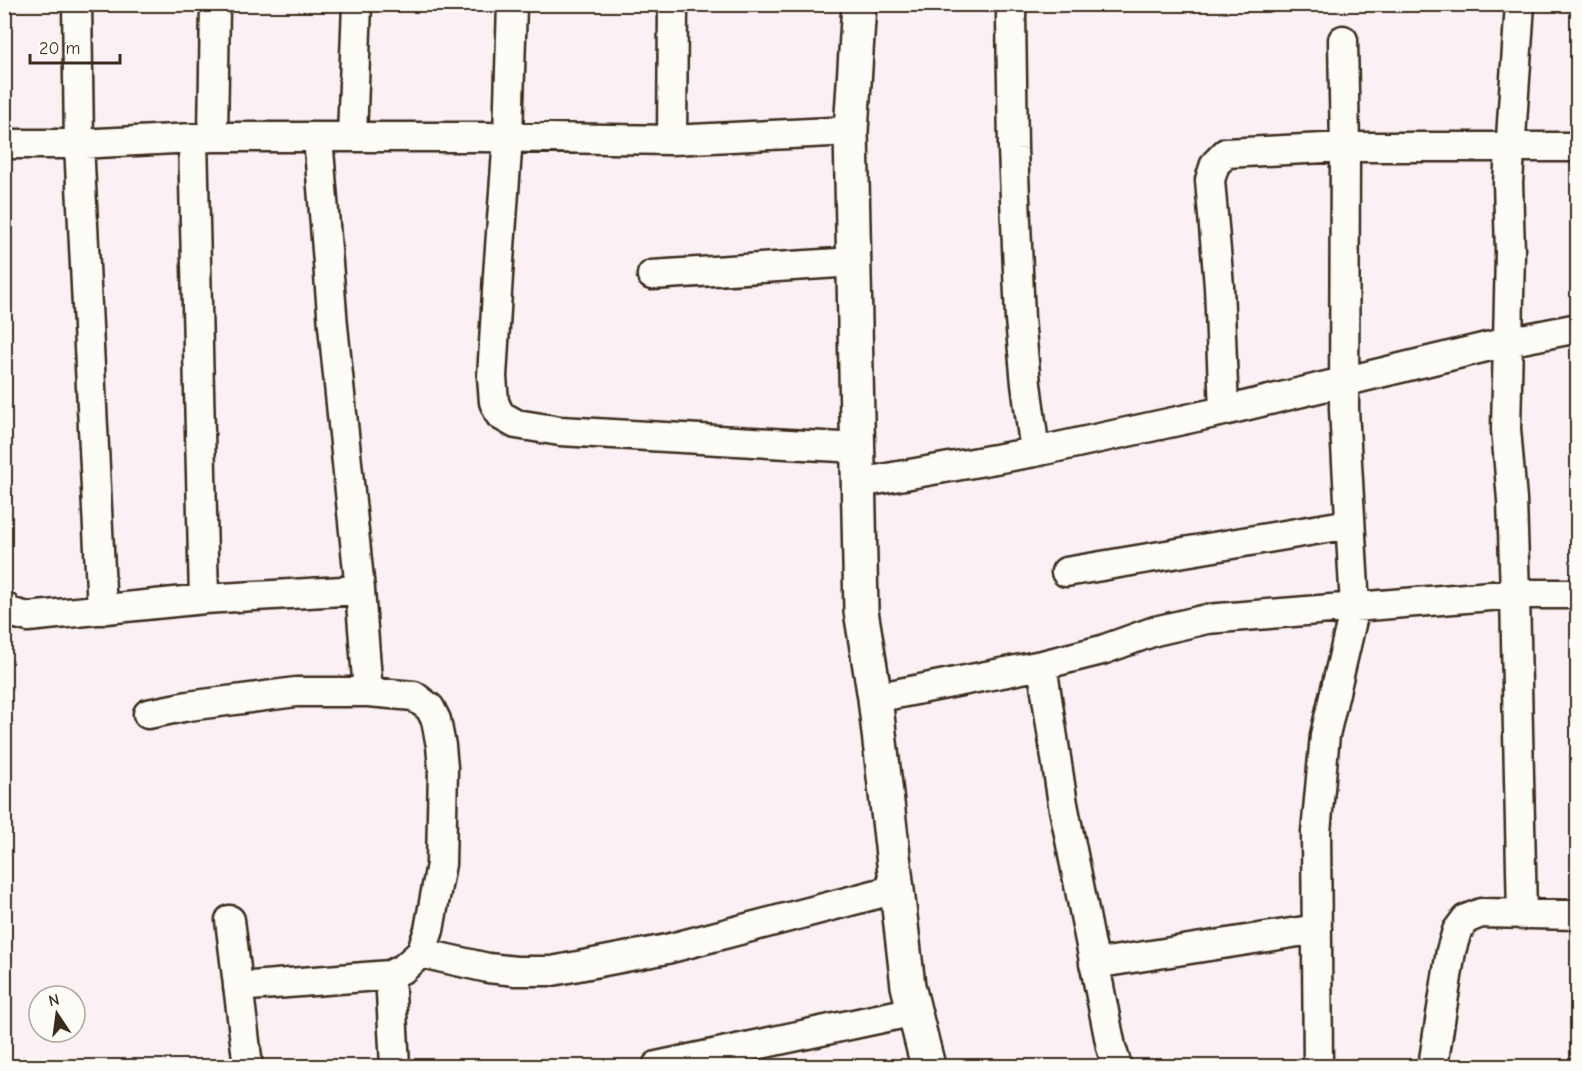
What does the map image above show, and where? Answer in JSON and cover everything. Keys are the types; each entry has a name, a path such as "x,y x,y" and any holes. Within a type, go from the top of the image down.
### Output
{"main road":[{"path":"860,4 851,131 861,611 875,698 908,986 928,1066"}],"street":[{"path":"77,4 79,144 102,610"},
{"path":"204,599 203,138 215,4"},
{"path":"352,136 357,4"},
{"path":"512,4 508,137 492,377 494,402 500,415 516,424 560,431 858,448"},
{"path":"672,140 673,4"},
{"path":"1012,4 1013,149 1020,319 1035,452"},
{"path":"1520,4 1508,182 1510,252 1506,429 1512,500 1522,915"},
{"path":"1318,1066 1316,832 1325,735 1355,607 1344,409 1343,40"},
{"path":"4,144 352,136 672,140 851,131"},
{"path":"318,137 333,326 368,692"},
{"path":"1224,411 1219,286 1210,180 1215,164 1226,153 1345,147 1578,147"},
{"path":"652,275 854,262"},
{"path":"859,483 1035,452 1345,383 1507,342 1578,328"},
{"path":"1066,572 1350,524"},
{"path":"4,606 9,612 28,617 204,599 360,590"},
{"path":"875,698 1042,665 1102,650 1155,631 1207,619 1515,594 1578,594"},
{"path":"1042,665 1063,804 1111,1047 1118,1066"},
{"path":"148,714 188,706 296,692 368,692 414,696 430,708 436,720 443,768 441,864 429,930 421,952 404,968 390,975 238,987"},
{"path":"421,952 488,968 552,971 666,949 896,889"},
{"path":"1432,1066 1451,951 1457,931 1466,919 1481,913 1578,915"},
{"path":"230,920 248,1066"},
{"path":"1094,964 1317,929"},
{"path":"390,975 395,1066"},
{"path":"657,1066 915,1011"}]}
